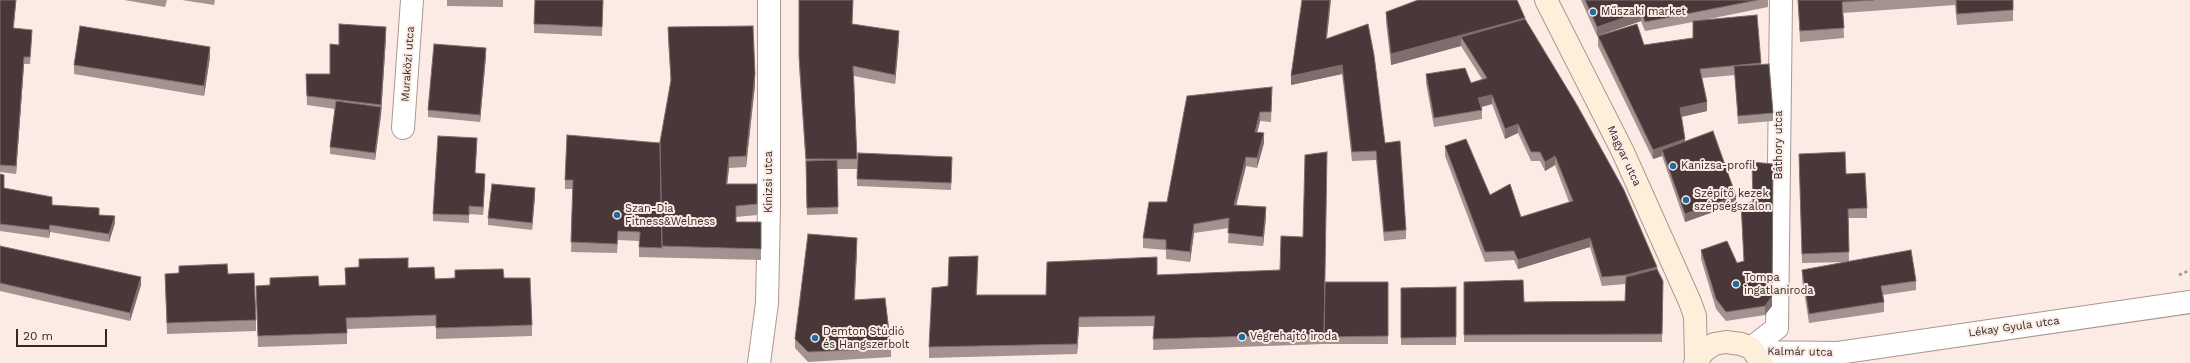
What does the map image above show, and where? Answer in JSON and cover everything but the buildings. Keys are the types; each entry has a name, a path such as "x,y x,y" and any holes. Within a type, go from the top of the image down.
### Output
{"street":[{"name":"Muraközi utca","path":"403,128 412,0"},
{"name":"Kinizsi utca","path":"759,363 767,303 769,0"},
{"name":"Magyar utca","path":"1546,0 1623,152 1695,316 1696,362"},
{"name":"Báthory utca","path":"1756,355 1777,328 1781,0"},
{"name":"Lékay Gyula utca","path":"1838,352 2190,302"},
{"name":"Magyar utca","path":"1695,316 1726,342"},
{"path":"1696,362 1704,351 1714,344 1726,342 1741,344 1756,355"},
{"name":"Kalmár utca","path":"1756,355 1838,352"},
{"name":"Kalmár utca","path":"1808,363 1838,352"}],"place":[{"name":"Műszaki market","path":"1593,12"},
{"name":"Kanizsa-profil","path":"1673,166"},
{"name":"Szépítő kezek szépségszalon","path":"1686,200"},
{"name":"Szan-Dia Fitness&Welness","path":"617,215"},
{"name":"Tompa ingatlaniroda","path":"1736,284"},
{"name":"Végrehajtó iroda","path":"1242,337"},
{"name":"Demton Stúdió és Hangszerbolt","path":"815,338"}]}
